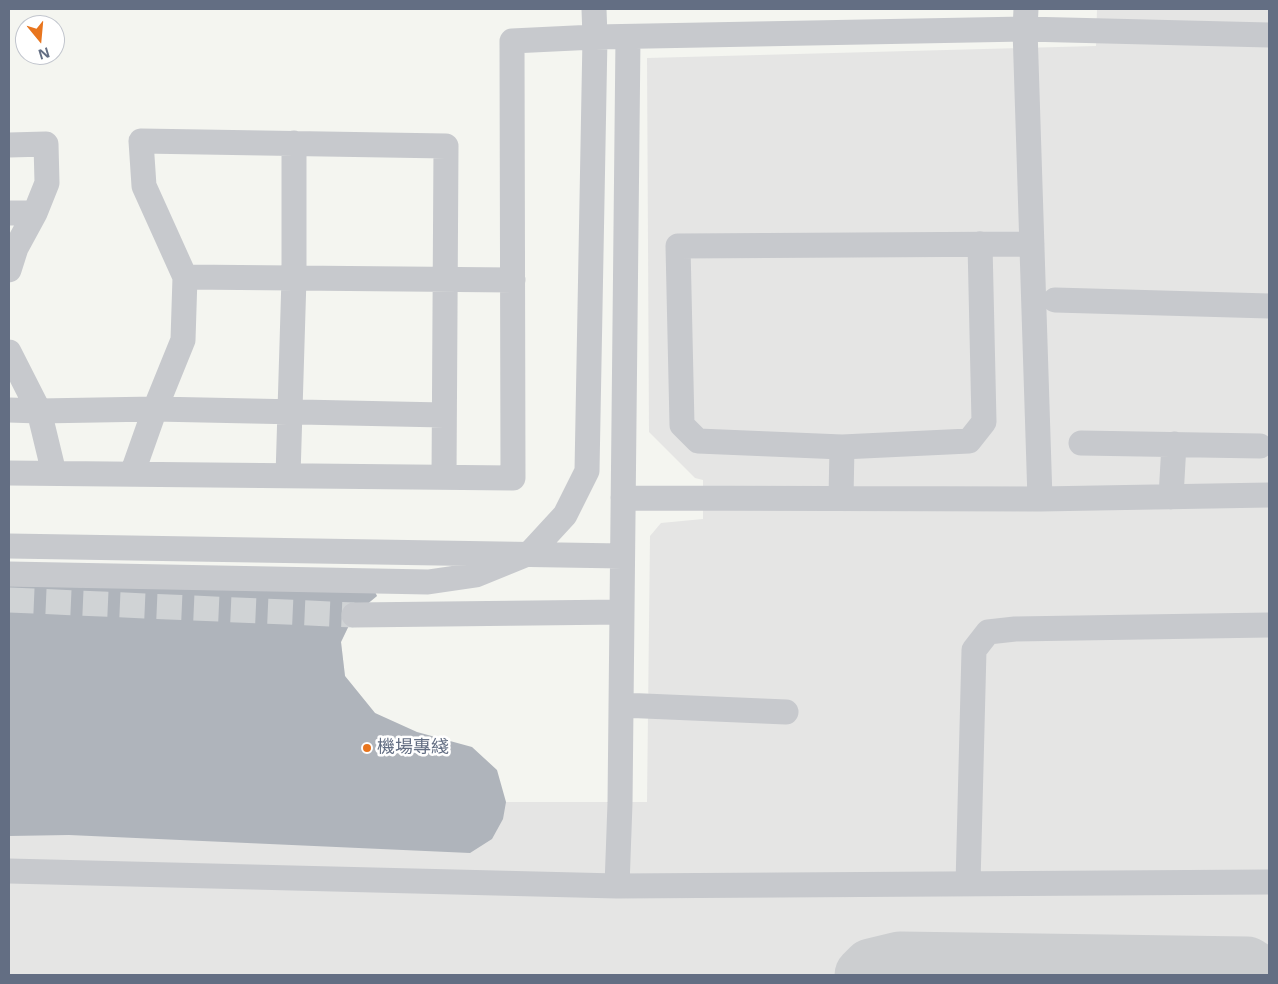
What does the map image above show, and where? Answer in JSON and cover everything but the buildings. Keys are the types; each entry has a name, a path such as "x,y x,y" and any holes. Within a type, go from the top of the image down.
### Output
{"street":[{"path":"9,574 428,582 476,575 530,553 565,515 587,472 594,9"},
{"path":"9,473 513,478 512,40 628,37 1026,19 1269,35"},
{"path":"1026,19 1040,499"},
{"path":"617,886 620,803 628,37"},
{"path":"132,474 155,409 183,340 184,277 144,186 141,140 446,146 444,477"},
{"path":"288,476 294,278 294,143"},
{"path":"9,145 46,144 47,183 35,213 16,248 9,270"},
{"path":"9,213 35,213"},
{"path":"980,244 984,422 969,441 842,447 698,441 682,425 678,246 980,244 1032,244"},
{"path":"184,277 513,280"},
{"path":"1055,300 1269,306"},
{"path":"9,352 39,411 54,473"},
{"path":"9,410 155,409 444,415"},
{"path":"1081,443 1260,446"},
{"path":"1171,497 1174,444"},
{"path":"841,498 842,447"},
{"path":"623,498 1040,499 1269,495"},
{"path":"9,546 622,556"},
{"path":"354,615 622,612"},
{"path":"968,884 974,650 988,632 1014,628 1269,625"},
{"path":"621,705 786,712"},
{"path":"9,870 617,886 1269,882"}],"shaded area":[{"path":"1097,9 1269,9 1269,975 9,975 9,586 375,592 377,596 354,615 341,642 345,676 375,713 506,802 647,802 650,536 661,523 703,519 703,480 695,478 649,432 647,58 1096,46"}],"taxiway":[{"path":"864,975 871,968 900,961 1247,966 1261,975"}],"tunnel":[{"path":"9,600 354,615"}],"place":[{"name":"機場專綫","path":"367,748"}]}
